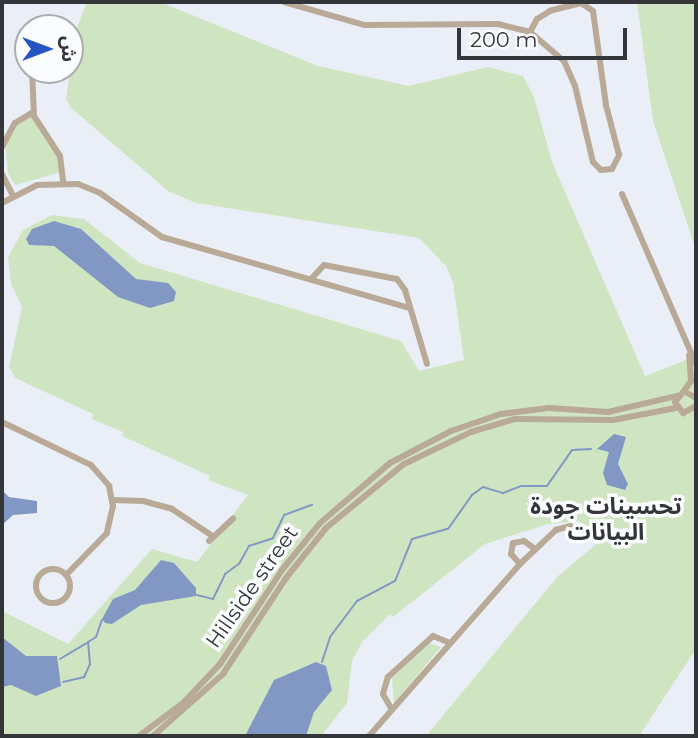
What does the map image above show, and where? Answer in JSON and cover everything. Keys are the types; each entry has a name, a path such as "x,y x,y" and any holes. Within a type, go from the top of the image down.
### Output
{"street":[{"path":"284,2 365,25 487,23 530,32 564,61 575,86 593,162 601,170 612,169 619,155 607,105 594,15 589,4 578,3 546,12 530,32"},
{"path":"32,84 33,112 39,129 60,156 63,182"},
{"path":"2,147 15,123 33,112"},
{"path":"2,174 12,194"},
{"path":"2,203 12,194 37,184 63,182 100,193 162,237 410,308"},
{"name":"Hillside street","path":"139,736 183,703 220,664 288,560 333,509 375,474 426,443 513,411 608,412 677,396 684,391 694,372 689,355 622,194"},
{"path":"311,279 324,265 389,275 403,286 427,364"},
{"path":"684,391 696,394"},
{"path":"677,396 676,408 693,414 696,406"},
{"name":"Hillside street","path":"153,736 223,674 286,578 326,528 368,489 430,450 515,419 613,420 676,408"},
{"path":"2,422 91,465 105,480 112,500 107,533 66,575"},
{"path":"426,443 430,450"},
{"path":"112,500 163,505 190,518 212,539 233,519"},
{"path":"369,736 447,642 520,564 558,528 570,526"},
{"path":"520,564 511,554 513,544 524,541 535,549"},
{"path":"55,569 66,575 70,590 64,599 49,603 39,596 37,581 44,572 55,569"},
{"path":"391,708 383,694 388,677 433,636 447,642"}],"green space":[{"path":"87,2 160,2 318,66 409,86 488,67 523,76 534,97 552,162 645,376 696,356 696,649 639,736 426,736 558,576 599,542 579,521 548,524 485,544 393,617 390,614 362,642 352,661 347,703 321,736 2,736 2,611 68,644 152,549 197,562 248,495 208,480 210,476 122,436 123,432 92,419 93,414 15,378 9,367 22,307 11,284 8,257 23,230 52,215 84,219 140,263 401,341 419,371 464,360 453,283 446,266 419,238 196,203 168,191 71,108 66,99 68,84 84,84 82,14"},
{"path":"637,2 696,2 695,247 653,121"},
{"path":"33,112 58,153 61,172 15,185 8,173 5,142 12,126"},
{"path":"430,643 441,647 394,703 392,678"}],"water":[{"path":"54,221 81,229 136,279 168,283 176,292 174,301 150,308 118,297 54,246 29,245 26,239 32,229"},
{"path":"614,434 626,437 618,464 628,484 625,490 607,485 603,473 609,452 597,449"},
{"path":"2,490 9,497 37,501 37,513 13,515 2,525"},
{"path":"161,560 174,563 196,588 196,596 141,605 112,624 105,623 102,619 113,599 135,590"},
{"path":"2,637 26,656 57,656 61,686 36,696 11,685 2,687"},
{"path":"316,662 326,666 332,690 314,712 306,736 245,736 274,680"}],"waterway":[{"path":"322,662 330,637 357,601 395,581 412,539 448,529 472,495 483,487 503,493 521,486 547,486 572,450 591,449"},
{"path":"197,595 213,599 225,574 239,564 249,546 273,538 284,515 312,505"},
{"path":"63,682 84,677 90,664 88,642 96,637 102,620"},
{"path":"60,659 87,643"}],"district":[{"name":"تحسينات جودة البيانات","path":"606,519"}]}
